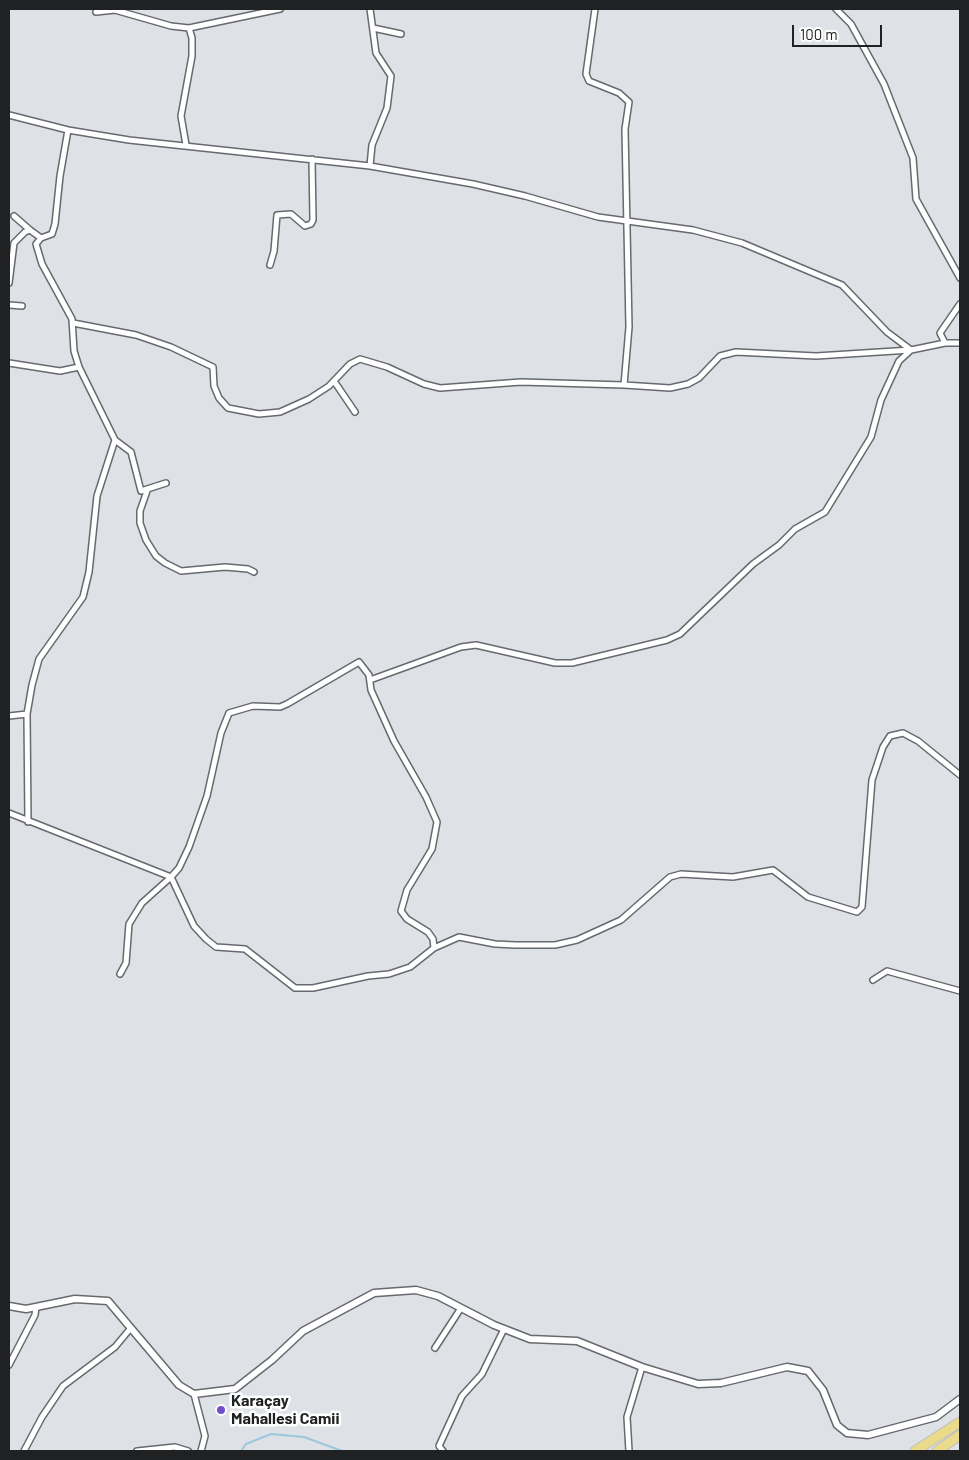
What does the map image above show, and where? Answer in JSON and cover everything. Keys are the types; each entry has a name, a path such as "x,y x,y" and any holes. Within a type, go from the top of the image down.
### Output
{"highway":[{"path":"914,1451 960,1422"},
{"path":"937,1451 960,1435"}],"street":[{"path":"96,12 115,10 171,26 189,28 280,9"},
{"path":"370,9 376,52 391,76 387,108 372,146 370,166"},
{"path":"595,9 586,74 589,81 619,93 629,102 625,129 629,326 624,385"},
{"path":"836,9 852,24 884,84 913,158 916,199 960,278"},
{"path":"186,145 181,116 192,56 192,38 189,28"},
{"path":"373,28 401,34"},
{"path":"9,116 68,130 370,166 473,184 525,196 598,217 693,230 742,243 842,285 887,332 911,350"},
{"path":"68,130 60,176 55,224 52,234 41,238 36,244 42,264 74,322 74,351 79,367 115,440 131,452 141,491 147,491 166,483"},
{"path":"270,265 274,251 277,215 291,214 305,226 311,224 313,220 312,159"},
{"path":"14,216 41,238"},
{"path":"9,283 14,243 25,232 30,230"},
{"path":"9,304 22,306"},
{"path":"945,343 940,333 960,304"},
{"path":"74,322 136,335 171,347 213,367 214,386 219,398 228,408 259,414 280,412 309,399 334,381 350,364 360,359 440,388 521,382 670,388 688,384 699,378 720,356 736,352 816,356 911,350 945,343 960,343"},
{"path":"370,680 461,647 476,645 555,663 572,664 667,640 680,634 753,564 779,545 794,529 825,512 872,438 885,392 899,361 911,350"},
{"path":"9,363 60,371 79,367"},
{"path":"334,381 355,412"},
{"path":"28,822 27,714 39,660 83,597 89,572 97,496 115,440"},
{"path":"147,491 140,511 140,523 151,548 156,556 165,563 181,571 225,567 248,569 254,572"},
{"path":"120,974 126,963 129,924 142,903 171,877 186,854 207,796 221,733 229,713 253,706 280,707 359,662 369,675 371,690 394,741 437,822 432,849 407,890 401,911 407,919 428,932 433,939 434,948"},
{"path":"9,716 27,714"},
{"path":"9,813 171,877 194,926 216,947 245,949 264,961 295,988 312,988 368,976 389,974 410,967 434,948 459,937 495,944 515,945 555,945 577,940 621,920 670,877 681,874 733,877 773,870 808,898 857,912 862,906 872,780 883,747 890,736 903,733 918,741 960,775"},
{"path":"873,980 887,971 960,991"},
{"path":"9,1306 26,1309 75,1299 108,1301 179,1385 194,1394 235,1389 272,1360 303,1330 374,1293 416,1290 438,1296 504,1329 530,1339 577,1341 642,1367 698,1384 722,1383 787,1367 808,1371 823,1390 837,1425 847,1433 868,1435 936,1417 960,1399"},
{"path":"9,1365 35,1315 36,1307"},
{"path":"435,1348 461,1308"},
{"path":"24,1451 42,1417 63,1386 115,1347 130,1329"},
{"path":"443,1451 439,1446 462,1396 482,1374 504,1329"},
{"path":"629,1451 627,1417 642,1367"},
{"path":"194,1394 205,1436 202,1451"},
{"path":"137,1451 175,1447 188,1451"}],"waterway":[{"path":"241,1451 246,1444 271,1434 304,1437 342,1451"}],"place":[{"name":"Karaçay Mahallesi Camii","path":"221,1410"}]}
